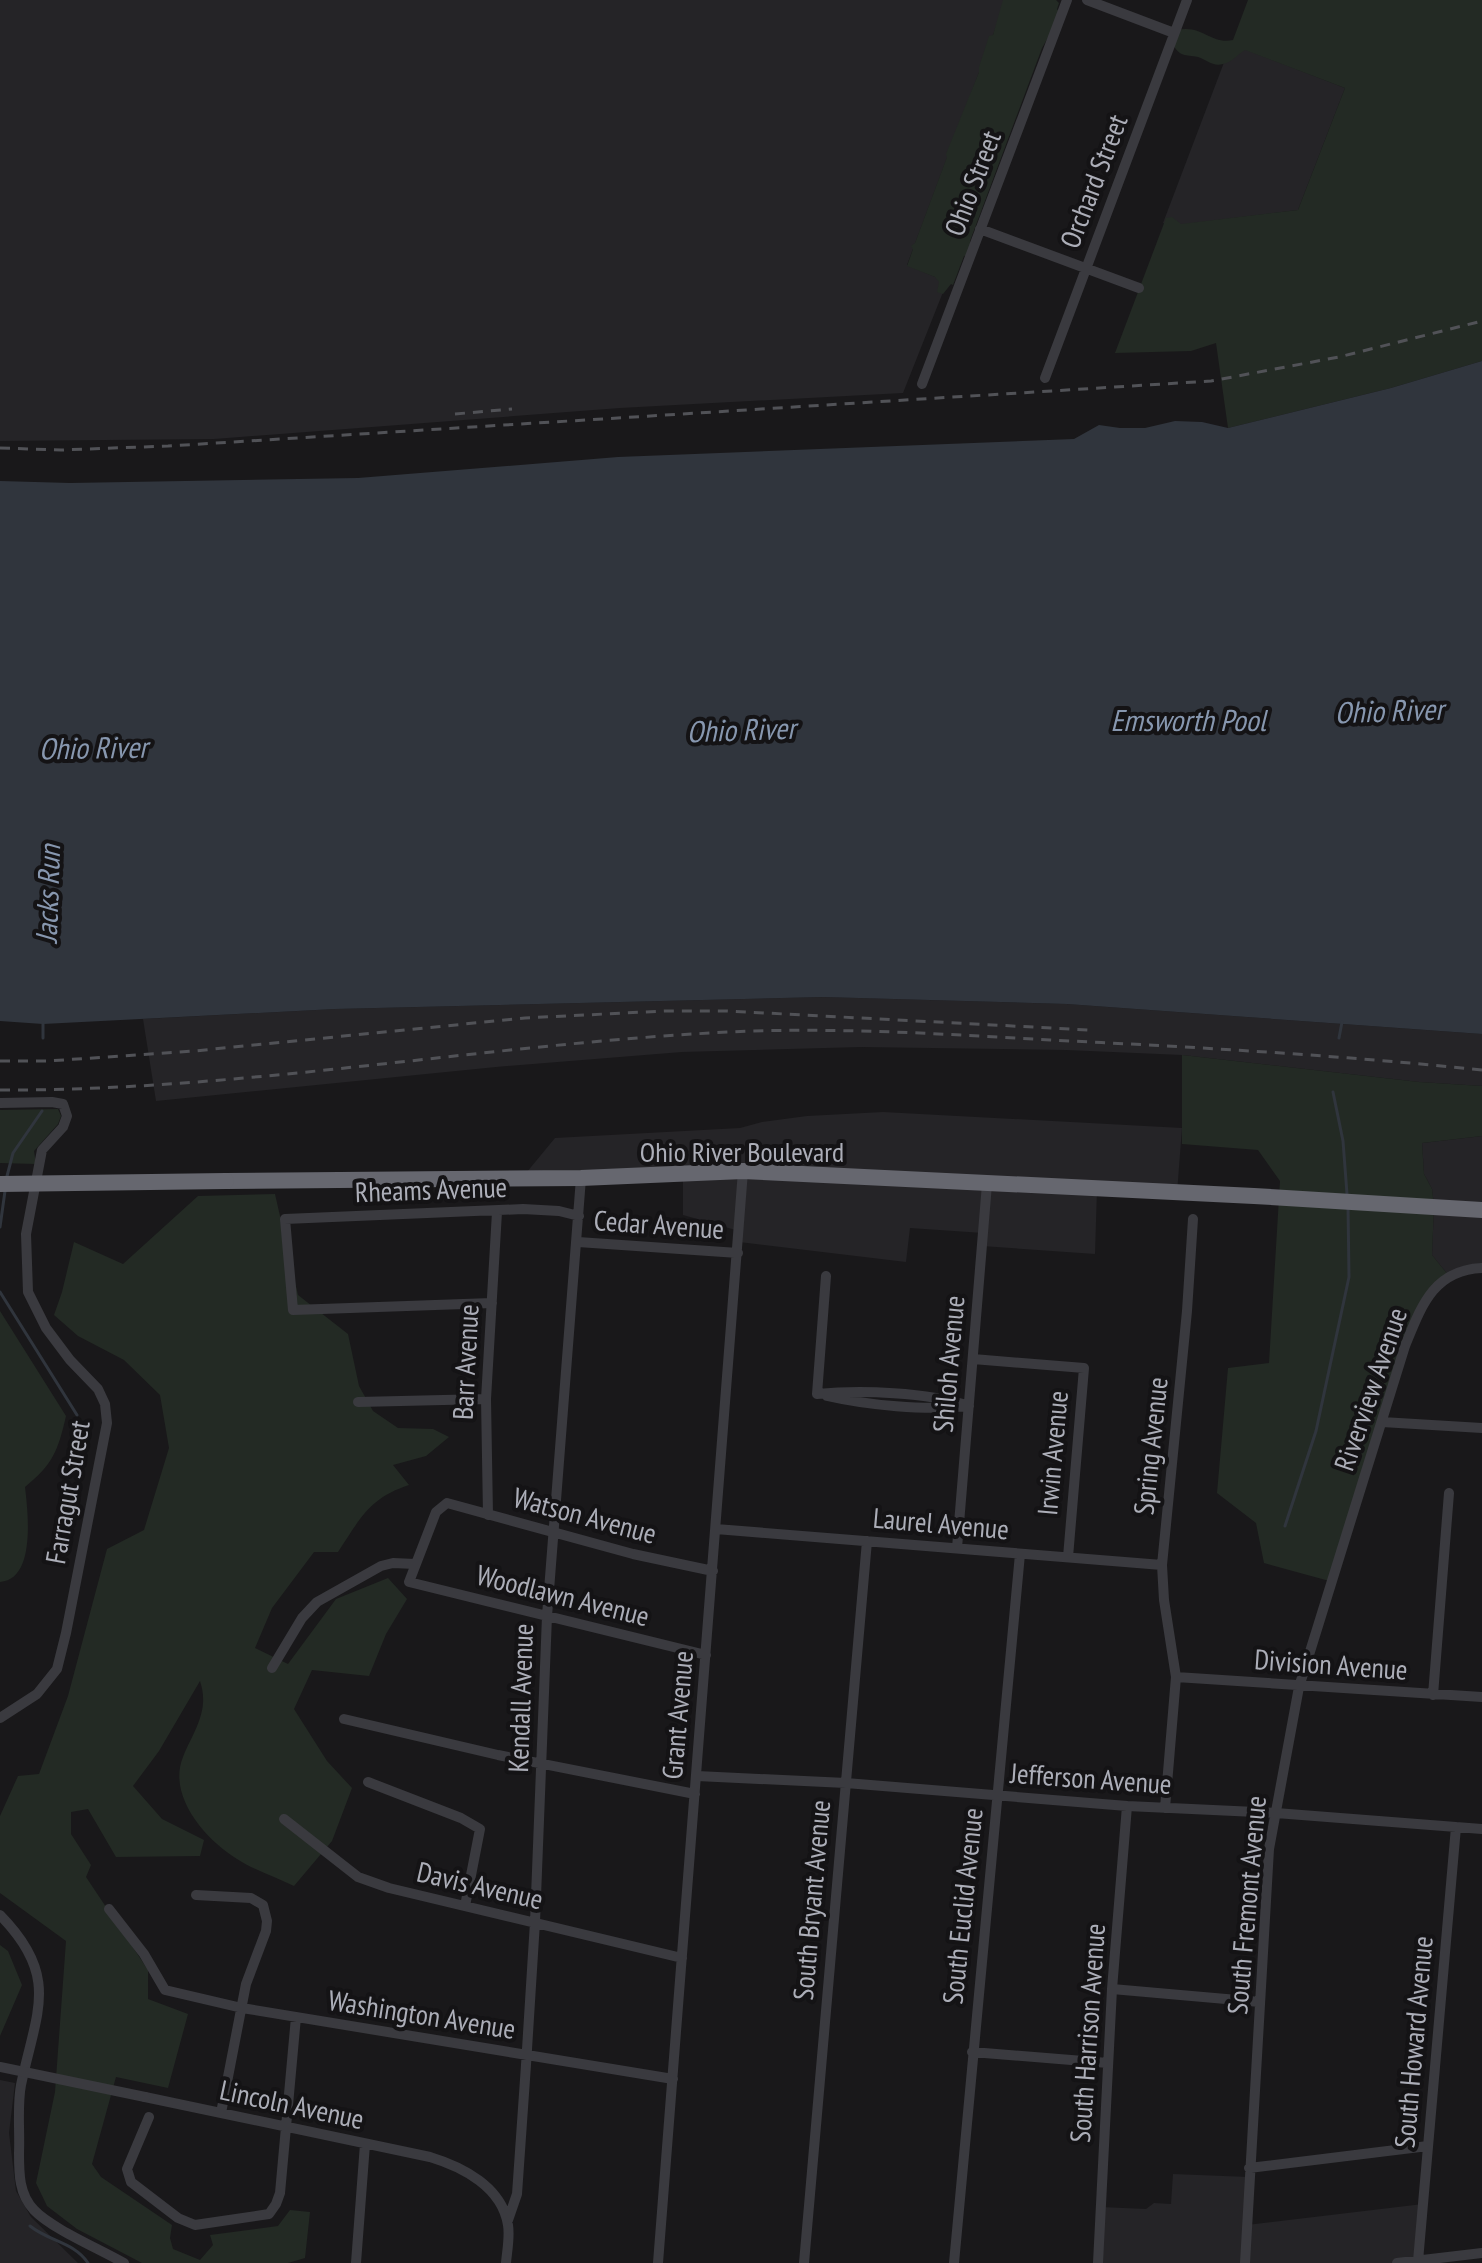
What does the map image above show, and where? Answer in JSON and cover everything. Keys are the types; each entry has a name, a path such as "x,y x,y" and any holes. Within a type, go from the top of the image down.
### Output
{"highway":[{"name":"Ohio River Boulevard","path":"0,1184 581,1178 743,1171 1482,1210"}],"street":[{"name":"Ohio Street","path":"922,384 1067,0"},
{"path":"1087,0 1174,33"},
{"name":"Orchard Street","path":"1045,378 1187,0"},
{"path":"980,229 1139,288"},
{"name":"Farragut Street","path":"0,1103 63,1104 67,1116 63,1127 42,1150 26,1234 28,1292 46,1328 70,1360 98,1389 105,1404 107,1423 57,1669 37,1694 0,1718"},
{"name":"Grant Avenue","path":"658,2263 743,1171"},
{"name":"Kendall Avenue","path":"508,2220 517,2194 527,2055 547,1616 581,1178"},
{"name":"Shiloh Avenue","path":"957,1548 987,1184"},
{"name":"Rheams Avenue","path":"492,1303 293,1310 285,1219 559,1211 579,1216"},
{"name":"Barr Avenue","path":"488,1515 486,1399 497,1212"},
{"name":"Spring Avenue","path":"1176,1677 1162,1565 1193,1219"},
{"name":"Cedar Avenue","path":"578,1242 738,1253"},
{"name":"Riverview Avenue","path":"1340,1558 1405,1346 1424,1302 1435,1287 1449,1276 1482,1268"},
{"path":"826,1276 817,1394 846,1400 933,1407 969,1406"},
{"name":"Irwin Avenue","path":"973,1359 1084,1368 1068,1557"},
{"path":"358,1402 486,1399"},
{"path":"1382,1422 1482,1428"},
{"path":"1433,1695 1449,1493"},
{"name":"Watson Avenue","path":"415,1564 436,1512 447,1503 713,1571"},
{"name":"Laurel Avenue","path":"716,1529 1162,1565"},
{"name":"South Bryant Avenue","path":"804,2263 867,1541"},
{"name":"South Euclid Avenue","path":"954,2263 1020,1554"},
{"name":"South Fremont Avenue","path":"1245,2263 1269,1849 1299,1687 1340,1558"},
{"path":"272,1668 302,1618 317,1602 381,1566 415,1564"},
{"name":"Woodlawn Avenue","path":"415,1564 409,1582 706,1655"},
{"path":"1165,1808 1176,1677"},
{"name":"Division Avenue","path":"1176,1677 1482,1697"},
{"path":"344,1719 695,1794"},
{"name":"Jefferson Avenue","path":"697,1776 846,1783 1127,1806 1276,1813 1482,1829"},
{"path":"368,1782 461,1818 480,1829 465,1906"},
{"name":"South Harrison Avenue","path":"1098,2263 1112,1989 1127,1806"},
{"name":"Davis Avenue","path":"284,1819 358,1877 389,1888 682,1958"},
{"name":"South Howard Avenue","path":"1418,2261 1456,1827"},
{"path":"196,1895 251,1898 263,1905 266,1931 246,1984 221,2113"},
{"name":"Washington Avenue","path":"109,1909 144,1954 165,1990 242,2008 673,2079"},
{"path":"0,1915 16,1931 36,1967 41,1998 21,2089 19,2178 25,2198 48,2221 124,2263"},
{"path":"1112,1989 1260,2002"},
{"path":"149,2117 127,2174 131,2182 178,2218 195,2225 264,2216 273,2211 280,2193 296,2017"},
{"path":"972,2052 1108,2063"},
{"name":"Lincoln Avenue","path":"0,2067 430,2157 476,2177 494,2196 508,2220"},
{"path":"356,2263 365,2144"},
{"path":"1249,2168 1428,2146"},
{"path":"506,2263 508,2220"},
{"path":"1397,2263 1482,2253"}],"shaded area":[{"path":"0,0 1006,0 907,265 947,282 903,393 620,408 214,439 0,441"},
{"path":"1003,0 1056,0 1061,15 1042,48 970,241 971,246 953,285 943,294 937,292 939,282 935,277 907,266 913,249 911,246 915,243 979,72 989,36 993,35"},
{"path":"1248,0 1482,0 1482,361 1391,388 1228,428 1216,343 1191,351 1115,353 1166,218 1172,217 1181,224 1298,210 1345,88 1245,50 1229,62 1216,65 1183,54 1175,48 1172,43 1177,30 1193,30 1218,40 1233,40"},
{"path":"1231,44 1345,88 1298,210 1170,226 1163,223"},
{"path":"823,997 1067,1004 1482,1034 1482,1086 1419,1082 1182,1055 861,1047 682,1052 156,1101 143,1019 335,1009"},
{"path":"1182,1055 1419,1082 1482,1086 1482,1136 1422,1143 1424,1174 1432,1189 1434,1206 1432,1255 1449,1276 1424,1302 1333,1582 1264,1563 1256,1523 1217,1493 1228,1368 1269,1363 1280,1181 1258,1150 1182,1144"},
{"path":"58,1109 61,1116 58,1124 34,1151 36,1164 0,1163 0,1110"},
{"path":"883,1112 1182,1128 1177,1193 1097,1189 1095,1254 982,1246 983,1233 910,1228 906,1262 739,1242 739,1231 683,1215 683,1174 522,1178 555,1138 740,1128 807,1116"},
{"path":"1482,1136 1482,1268 1449,1276 1432,1255 1434,1206 1432,1189 1424,1174 1422,1143"},
{"path":"275,1194 298,1295 348,1334 359,1386 373,1411 398,1428 433,1429 449,1437 426,1456 393,1465 409,1485 375,1503 338,1552 314,1552 272,1608 255,1648 288,1664 336,1599 388,1578 407,1599 386,1634 369,1676 312,1670 294,1709 327,1761 352,1788 332,1841 294,1886 250,1867 225,1851 202,1829 185,1801 179,1772 202,1711 200,1681 159,1751 133,1786 162,1819 204,1840 200,1856 116,1857 88,1809 71,1812 71,1834 91,1865 86,1877 148,1970 148,1999 188,2014 168,2088 116,2077 92,2164 101,2177 172,2225 170,2238 173,2249 200,2260 213,2245 210,2235 278,2226 290,2210 310,2212 305,2258 288,2263 142,2263 77,2229 47,2206 36,2183 55,2092 66,1941 0,1893 0,1816 18,1776 39,1774 68,1696 107,1549 144,1530 169,1448 160,1395 124,1360 78,1336 54,1315 74,1242 123,1264 198,1196"},
{"path":"0,1311 66,1416 53,1456 25,1487 28,1528 25,1558 12,1578 0,1582"},
{"path":"0,1945 8,1951 22,1985 0,2036"},
{"path":"0,2080 15,2083 9,2133 16,2191 31,2217 78,2263 0,2263"},
{"path":"1173,2174 1249,2177 1247,2225 1423,2204 1418,2261 1098,2263 1101,2207 1146,2209 1154,2203 1171,2204"}],"water":[{"name":"Emsworth Pool","path":"1482,361 1482,1034 1067,1004 823,997 335,1009 43,1024 0,1021 0,481 70,483 358,478 618,457 1074,439 1099,425 1145,428 1175,421 1202,422 1228,428 1391,388"}],"waterway":[{"name":"Jacks Run","path":"43,1022 43,1038"},
{"path":"1339,1038 1342,1022"},
{"path":"1333,1092 1343,1141 1347,1194"},
{"name":"Jacks Run","path":"6,1180 13,1153 42,1111"},
{"name":"Jacks Run","path":"0,1227 5,1191"},
{"path":"1285,1526 1316,1431 1349,1277 1348,1206"},
{"name":"Jacks Run","path":"0,1292 77,1415"},
{"name":"Jacks Run","path":"30,2226 69,2246 88,2263"}],"railway":[{"path":"0,448 61,450 168,446 1211,381 1339,357 1482,321"},
{"path":"455,414 512,409"},
{"path":"0,1061 48,1061 194,1051 525,1018 664,1011 727,1011 1089,1030"},
{"path":"0,1090 183,1083 638,1038 809,1030 1158,1046 1482,1070"}],"water label":[{"name":"Ohio River","path":"1389,710"},
{"name":"Ohio River","path":"741,729"},
{"name":"Ohio River","path":"93,747"}]}
